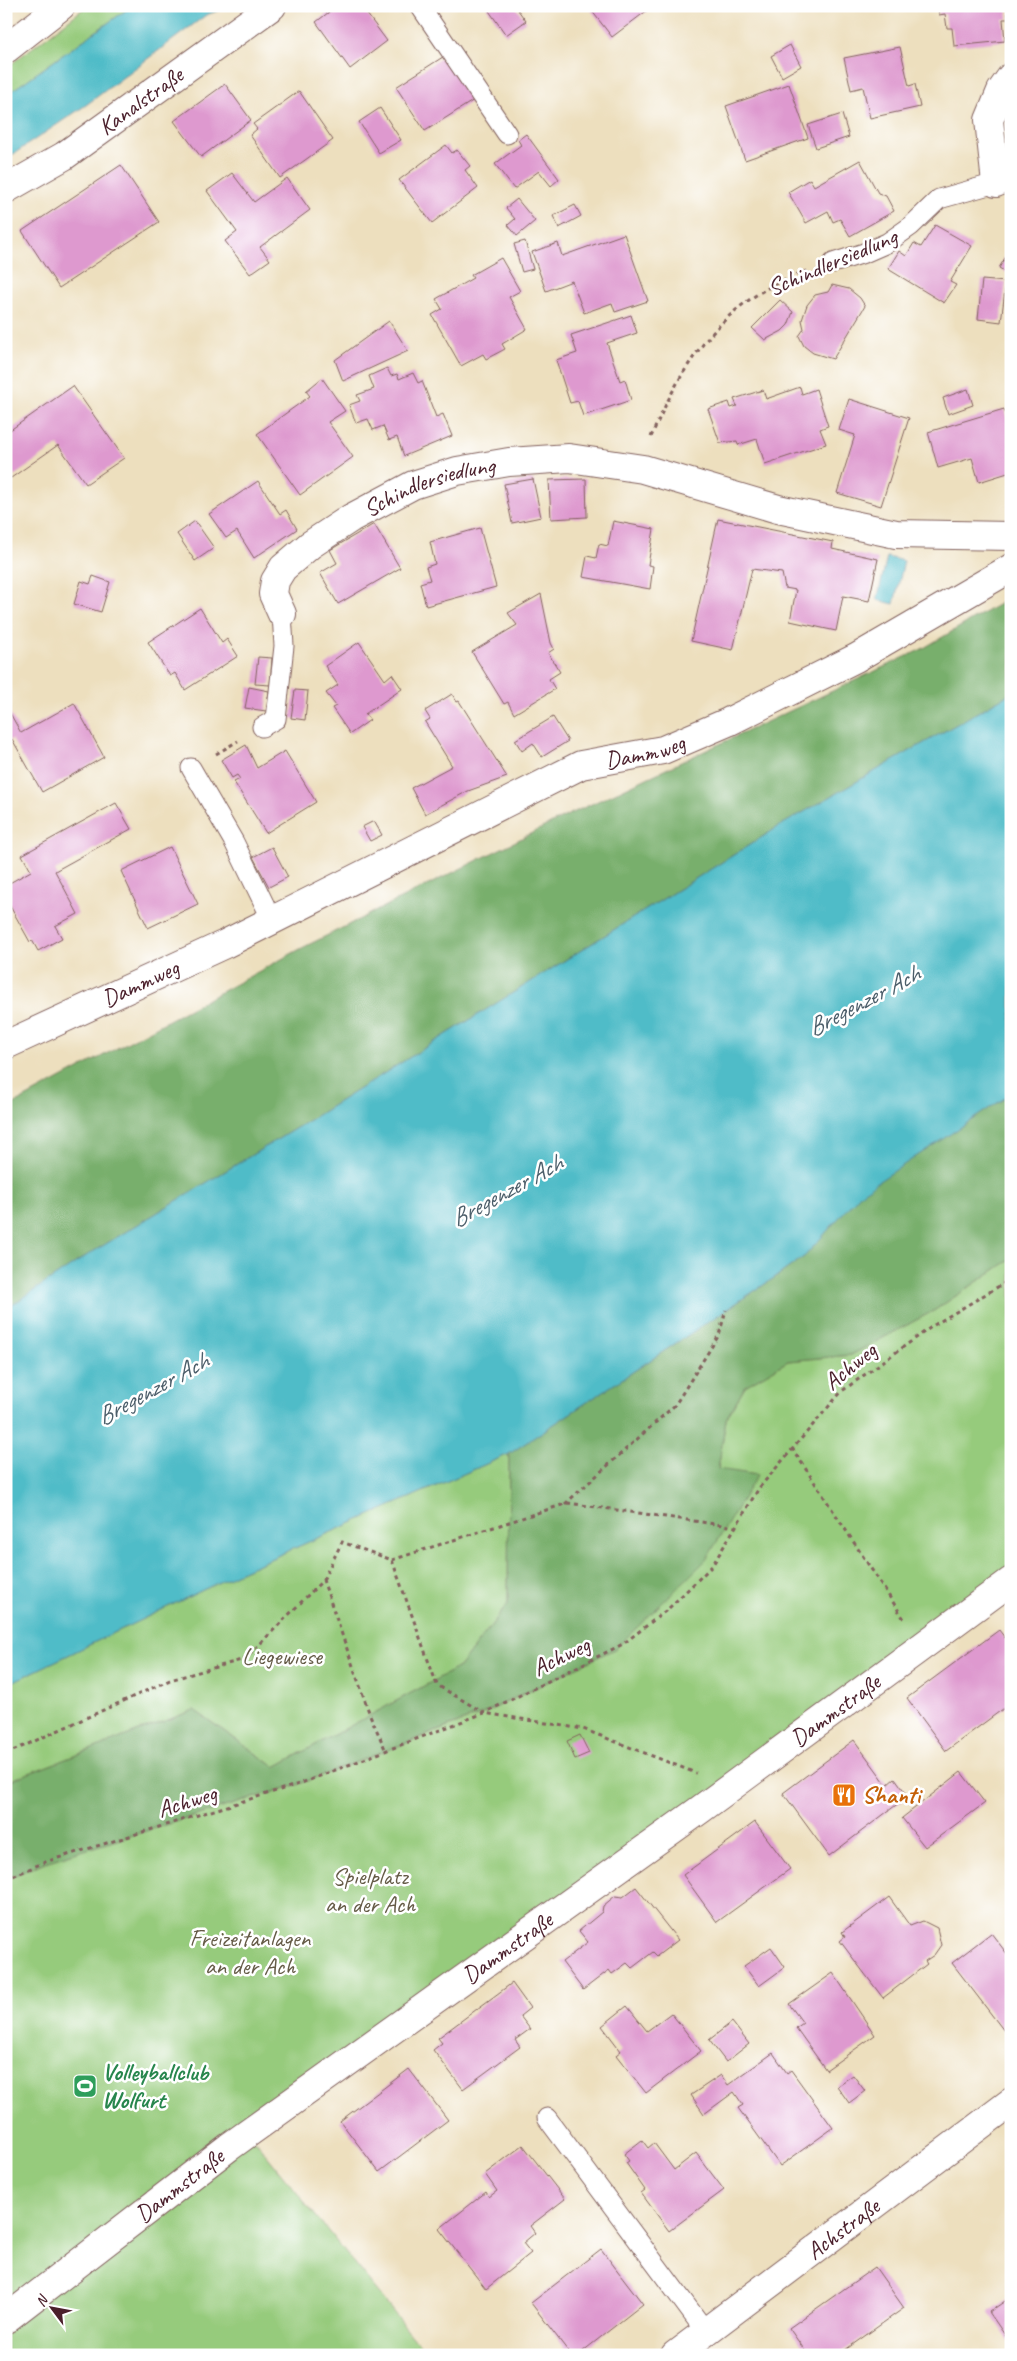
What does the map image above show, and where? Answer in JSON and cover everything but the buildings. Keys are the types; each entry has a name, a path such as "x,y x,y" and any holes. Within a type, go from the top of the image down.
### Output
{"street":[{"path":"6,49 61,6"},
{"name":"Kanalstraße","path":"6,189 64,156 272,6"},
{"name":"Schindlersiedlung","path":"996,183 989,120 1001,91 1011,77"},
{"name":"Schindlersiedlung","path":"282,614 274,594 275,581 283,568 310,545 351,518 413,485 457,471 509,462 569,458 643,470 778,509 896,534 1011,536"},
{"name":"Dammweg","path":"6,1046 272,920 580,765 663,750 728,722 856,658 1011,568"},
{"name":"Dammstraße","path":"6,2319 229,2147 731,1787 1011,1581"},
{"name":"Achstraße","path":"675,2355 1011,2102"}],"lane":[{"path":"420,6 507,134"},
{"name":"Schindlersiedlung","path":"832,263 864,254 887,243 911,226 939,199 996,183"},
{"path":"262,727 276,718 284,646 282,614"},
{"path":"192,768 234,842 272,920"},
{"path":"547,2118 706,2332"}],"path":[{"name":"Schindlersiedlung","path":"643,470 650,439 669,396 692,358 714,330 754,296 800,274 832,263"},
{"path":"192,768 262,727"},
{"name":"Achweg","path":"6,1879 45,1862 299,1784 386,1751 484,1713 624,1644 668,1609 712,1566 759,1488 842,1391 934,1325 1011,1279"},
{"path":"6,1754 170,1680 246,1660 323,1580 342,1542 392,1560 564,1504 675,1405 719,1336 726,1310"},
{"path":"792,1448 864,1555 921,1647"},
{"path":"564,1504 736,1527"},
{"path":"392,1560 437,1685 484,1713 583,1729 731,1787"},
{"path":"323,1580 370,1715 386,1751"}],"green space":[{"path":"87,6 132,6 6,95 6,68"},
{"path":"1011,597 1011,693 783,824 316,1116 86,1256 6,1309 6,1099 10,1106 302,948 566,816 922,649"},
{"path":"1011,1094 1011,1259 935,1310 851,1355 788,1361 745,1386 726,1419 718,1469 757,1475 706,1560 616,1648 484,1713 299,1784 45,1862 6,1879 6,1782 194,1710 275,1767 459,1667 508,1604 509,1454 805,1256 860,1193"},
{"name":"Freizeitanlagen an der Ach","path":"1011,1259 1011,1581 248,2132 428,2355 6,2355 6,1879 45,1862 299,1784 485,1713 616,1648 757,1475 718,1470 726,1419 745,1386 788,1361 851,1355 935,1310"},
{"name":"Liegewiese","path":"509,1454 508,1604 459,1667 275,1767 194,1710 6,1782 6,1685 238,1573"}],"water":[{"path":"132,6 231,6 206,15 86,105 6,159 6,95"},
{"path":"887,557 904,561 894,604 877,600"},
{"name":"Bregenzer Ach","path":"1011,693 1011,1094 861,1193 805,1256 509,1454 238,1573 6,1685 6,1309 86,1256 316,1116 783,824"}],"place":[{"name":"Shanti","path":"844,1795"},
{"name":"Volleyballclub Wolfurt","path":"85,2086"}],"park label":[{"name":"Spielplatz an der Ach","path":"370,1890"}]}
